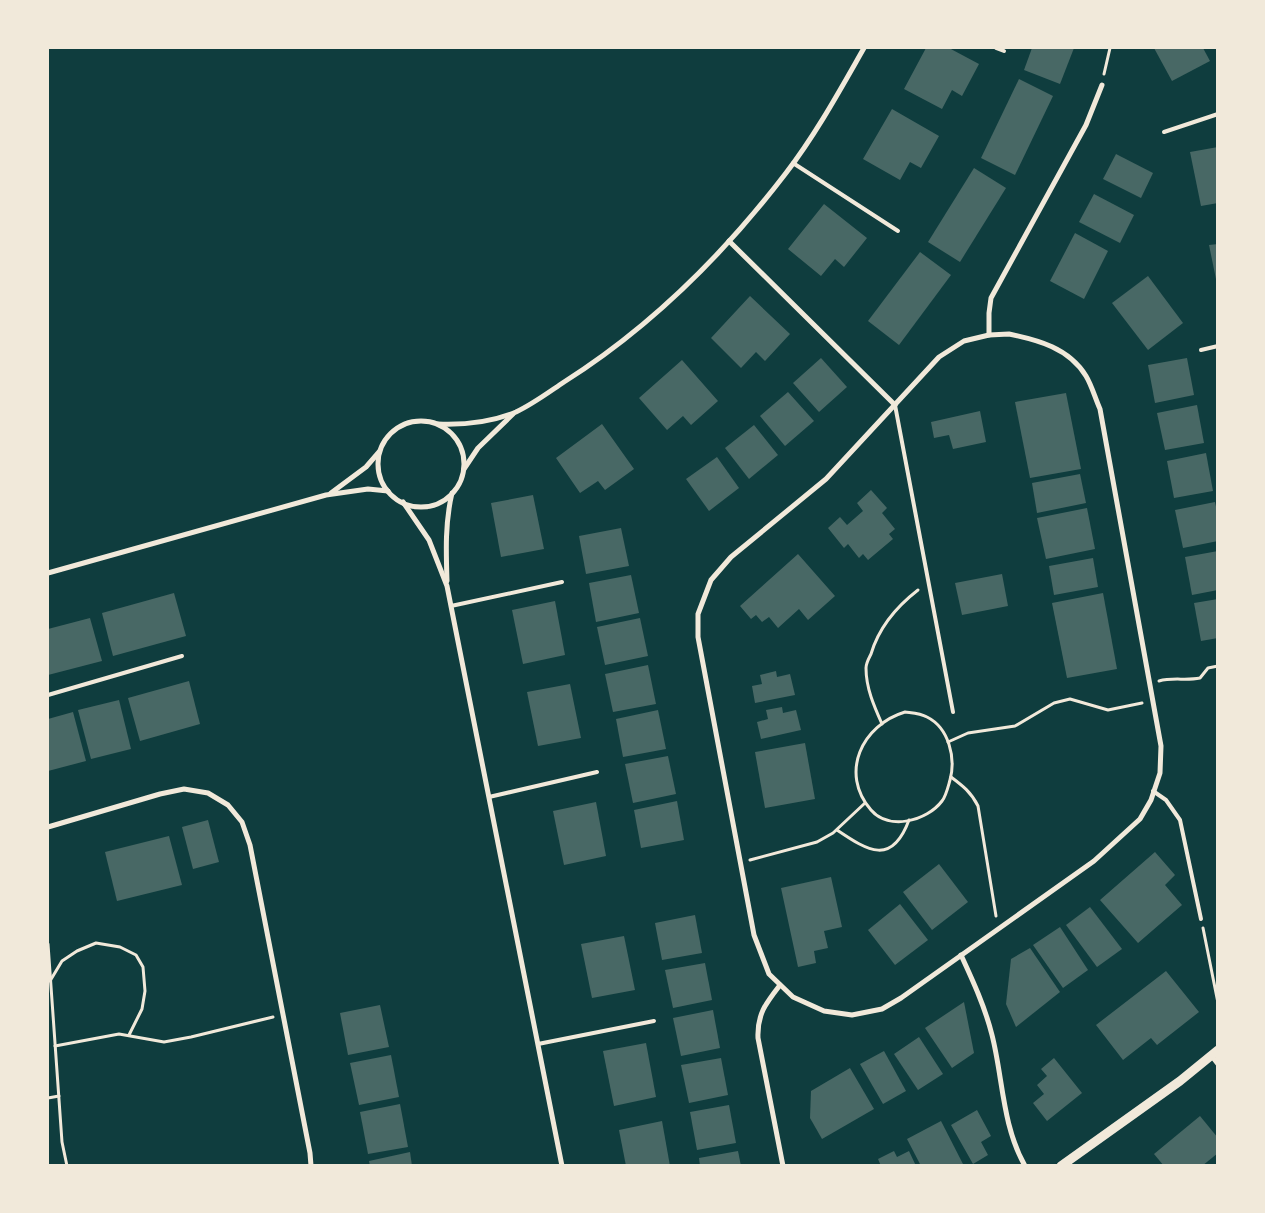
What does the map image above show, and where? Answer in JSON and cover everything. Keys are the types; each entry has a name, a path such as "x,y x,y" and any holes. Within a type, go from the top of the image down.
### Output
{"street":[{"path":"380,451 378,466 381,480 388,491 398,500 410,505 423,507 442,501 452,493 460,482 464,469 478,448 515,412 585,369 645,323 694,278 729,242 793,163 829,110 864,48"},
{"path":"989,334 991,298 1086,125 1102,85"},
{"path":"729,242 895,405"},
{"path":"989,334 1009,334 1038,340 1066,354 1086,376 1100,409 1161,746 1160,773 1140,820 1094,860 901,998 882,1009 852,1015 824,1011 793,997 769,974 754,935 698,637 698,614 711,580 731,557 826,479 895,405 939,357 964,340 989,334"},
{"path":"326,496 366,467 380,451 386,438 396,428 410,422 424,420 438,424 466,424 489,420 515,412"},
{"path":"438,424 450,432 459,443 464,456 464,469"},
{"path":"48,573 326,496 368,489 388,491"},
{"path":"452,493 445,535 447,586 562,1166"},
{"path":"403,502 429,540 447,586"},
{"path":"48,827 160,794 184,789 208,793 228,805 242,822 250,845 311,1166"},
{"path":"961,955 982,1002 992,1036 1008,1122 1017,1152 1025,1166"},
{"path":"780,985 761,1013 758,1025 758,1038 783,1166"},
{"path":"1061,1166 1180,1081 1214,1053 1218,1064"}],"lane":[{"path":"996,48 1004,50"},
{"path":"1164,132 1218,114"},
{"path":"793,163 898,231"},
{"path":"1202,350 1218,346"},
{"path":"895,405 953,712"},
{"path":"451,606 562,582"},
{"path":"48,695 182,656"},
{"path":"489,797 597,772"},
{"path":"1153,791 1166,800 1180,820 1201,919"},
{"path":"538,1044 654,1021"}],"path":[{"path":"1102,85 1110,48"},
{"path":"882,724 873,705 866,667 874,641 888,618 905,600 929,582"},
{"path":"1169,678 1190,680 1200,678 1208,668 1218,666"},
{"path":"948,742 968,733 1015,726 1054,702 1070,699 1108,710 1152,701"},
{"path":"905,712 920,714 929,718 938,726 948,742 952,755 953,770 942,801 930,812 902,822 886,820 873,812 866,803 859,787 856,761 860,749 867,738 882,724 894,715 905,712"},
{"path":"951,777 964,786 978,806 998,929"},
{"path":"740,863 817,842 837,830 866,803"},
{"path":"837,830 857,844 870,849 880,850 891,847 900,840 909,820"},
{"path":"1201,919 1218,1003"},
{"path":"48,944 62,1142 67,1166"},
{"path":"50,981 62,961 77,951 96,944 120,947 136,955 143,967 145,991 142,1009 129,1035"},
{"path":"55,1046 119,1034 164,1042 283,1014"},
{"path":"48,1098 59,1096"}],"building":[{"path":"926,48 949,48 979,64 962,96 952,90 942,109 904,89"},
{"path":"1032,48 1074,48 1060,84 1024,70"},
{"path":"1154,48 1203,48 1210,61 1172,81"},
{"path":"1019,79 1053,96 1015,175 981,158"},
{"path":"892,109 939,136 921,168 910,162 900,180 863,159"},
{"path":"1218,147 1218,203 1201,206 1190,152"},
{"path":"1116,154 1153,173 1141,198 1103,179"},
{"path":"974,168 1006,188 960,262 928,242"},
{"path":"1094,194 1134,215 1120,243 1079,222"},
{"path":"824,204 867,238 844,267 835,259 821,276 788,249"},
{"path":"1075,233 1108,251 1084,299 1050,281"},
{"path":"1218,244 1218,284 1217,284 1209,245"},
{"path":"920,252 951,275 899,345 868,321"},
{"path":"1148,276 1183,323 1148,350 1112,303"},
{"path":"750,296 790,334 765,361 756,352 741,368 711,338"},
{"path":"821,358 847,387 819,412 793,383"},
{"path":"1187,358 1194,395 1155,403 1148,365"},
{"path":"682,360 718,401 691,425 683,416 667,430 639,398"},
{"path":"788,392 814,421 785,446 760,416"},
{"path":"1066,393 1081,469 1030,478 1015,402"},
{"path":"1197,405 1204,443 1165,450 1157,413"},
{"path":"980,411 986,442 953,449 949,435 934,438 931,422"},
{"path":"602,424 634,469 605,490 598,481 580,493 556,458"},
{"path":"754,425 778,455 749,479 725,448"},
{"path":"1206,453 1213,491 1174,498 1167,461"},
{"path":"717,457 739,488 709,511 686,479"},
{"path":"1080,474 1086,503 1037,513 1032,483"},
{"path":"871,490 887,508 882,513 895,529 889,534 893,539 868,560 863,554 859,558 848,544 844,548 828,528 840,517 847,525 863,511 857,503"},
{"path":"533,495 544,549 501,557 491,503"},
{"path":"1215,502 1218,516 1218,541 1183,548 1175,510"},
{"path":"1087,508 1095,549 1046,559 1037,518"},
{"path":"621,528 629,566 586,574 579,536"},
{"path":"1218,551 1218,590 1192,595 1185,557"},
{"path":"798,554 835,596 808,620 799,609 778,628 769,617 762,622 756,615 751,619 740,606"},
{"path":"1093,558 1098,587 1054,595 1049,566"},
{"path":"1002,574 1008,606 962,615 955,583"},
{"path":"631,575 639,613 596,622 589,583"},
{"path":"174,593 186,636 113,656 102,613"},
{"path":"1103,593 1117,669 1067,678 1052,603"},
{"path":"1218,599 1218,638 1201,641 1194,603"},
{"path":"555,601 565,655 523,664 512,610"},
{"path":"90,618 102,661 48,675 48,629"},
{"path":"640,618 648,656 605,665 597,627"},
{"path":"648,665 656,704 613,712 605,674"},
{"path":"776,671 777,677 790,674 795,695 755,703 752,686 762,684 760,675"},
{"path":"189,681 200,724 140,741 128,698"},
{"path":"570,684 581,738 538,746 527,692"},
{"path":"119,700 131,749 91,759 78,710"},
{"path":"782,707 783,713 796,710 801,730 761,739 757,722 768,719 766,710"},
{"path":"658,710 666,749 623,757 616,719"},
{"path":"73,712 86,761 48,771 48,719"},
{"path":"805,743 815,799 765,808 755,752"},
{"path":"668,756 676,794 633,803 625,764"},
{"path":"677,801 684,840 641,848 634,810"},
{"path":"596,802 606,856 564,865 553,811"},
{"path":"208,820 219,862 193,869 182,827"},
{"path":"169,836 182,885 117,901 105,852"},
{"path":"1155,852 1175,875 1165,885 1182,905 1138,943 1100,900"},
{"path":"939,864 968,902 932,930 903,892"},
{"path":"831,877 842,927 824,931 828,948 814,951 816,963 798,967 781,888"},
{"path":"900,904 928,940 895,965 868,930"},
{"path":"1090,907 1122,949 1097,967 1066,925"},
{"path":"695,915 702,953 662,960 655,923"},
{"path":"1060,927 1088,970 1063,988 1033,945"},
{"path":"624,936 635,990 592,998 581,944"},
{"path":"1030,948 1060,992 1016,1027 1006,1004 1011,959"},
{"path":"705,963 712,1000 673,1008 665,970"},
{"path":"1166,971 1199,1012 1157,1045 1151,1038 1123,1060 1096,1025"},
{"path":"964,1002 974,1053 952,1068 925,1028"},
{"path":"380,1005 389,1047 348,1055 340,1013"},
{"path":"713,1010 720,1048 681,1056 673,1018"},
{"path":"919,1037 943,1074 918,1090 894,1054"},
{"path":"646,1043 656,1097 614,1106 603,1051"},
{"path":"884,1051 906,1091 883,1104 860,1064"},
{"path":"391,1055 399,1097 359,1105 350,1063"},
{"path":"721,1058 728,1095 689,1103 681,1065"},
{"path":"1054,1058 1082,1093 1047,1121 1033,1103 1044,1094 1037,1085 1047,1076 1041,1069"},
{"path":"850,1068 874,1109 822,1139 810,1118 811,1091"},
{"path":"400,1104 408,1147 368,1154 360,1112"},
{"path":"729,1105 736,1143 697,1150 690,1112"},
{"path":"977,1110 991,1136 981,1142 988,1155 973,1164 951,1125"},
{"path":"1200,1116 1218,1138 1218,1153 1202,1166 1164,1166 1154,1154"},
{"path":"662,1121 670,1166 626,1166 619,1130"},
{"path":"941,1121 964,1166 921,1166 907,1139"},
{"path":"738,1151 741,1166 700,1166 699,1158"},
{"path":"894,1151 897,1157 909,1151 916,1166 881,1166 878,1159"},
{"path":"410,1152 412,1166 370,1166 369,1161"}]}
